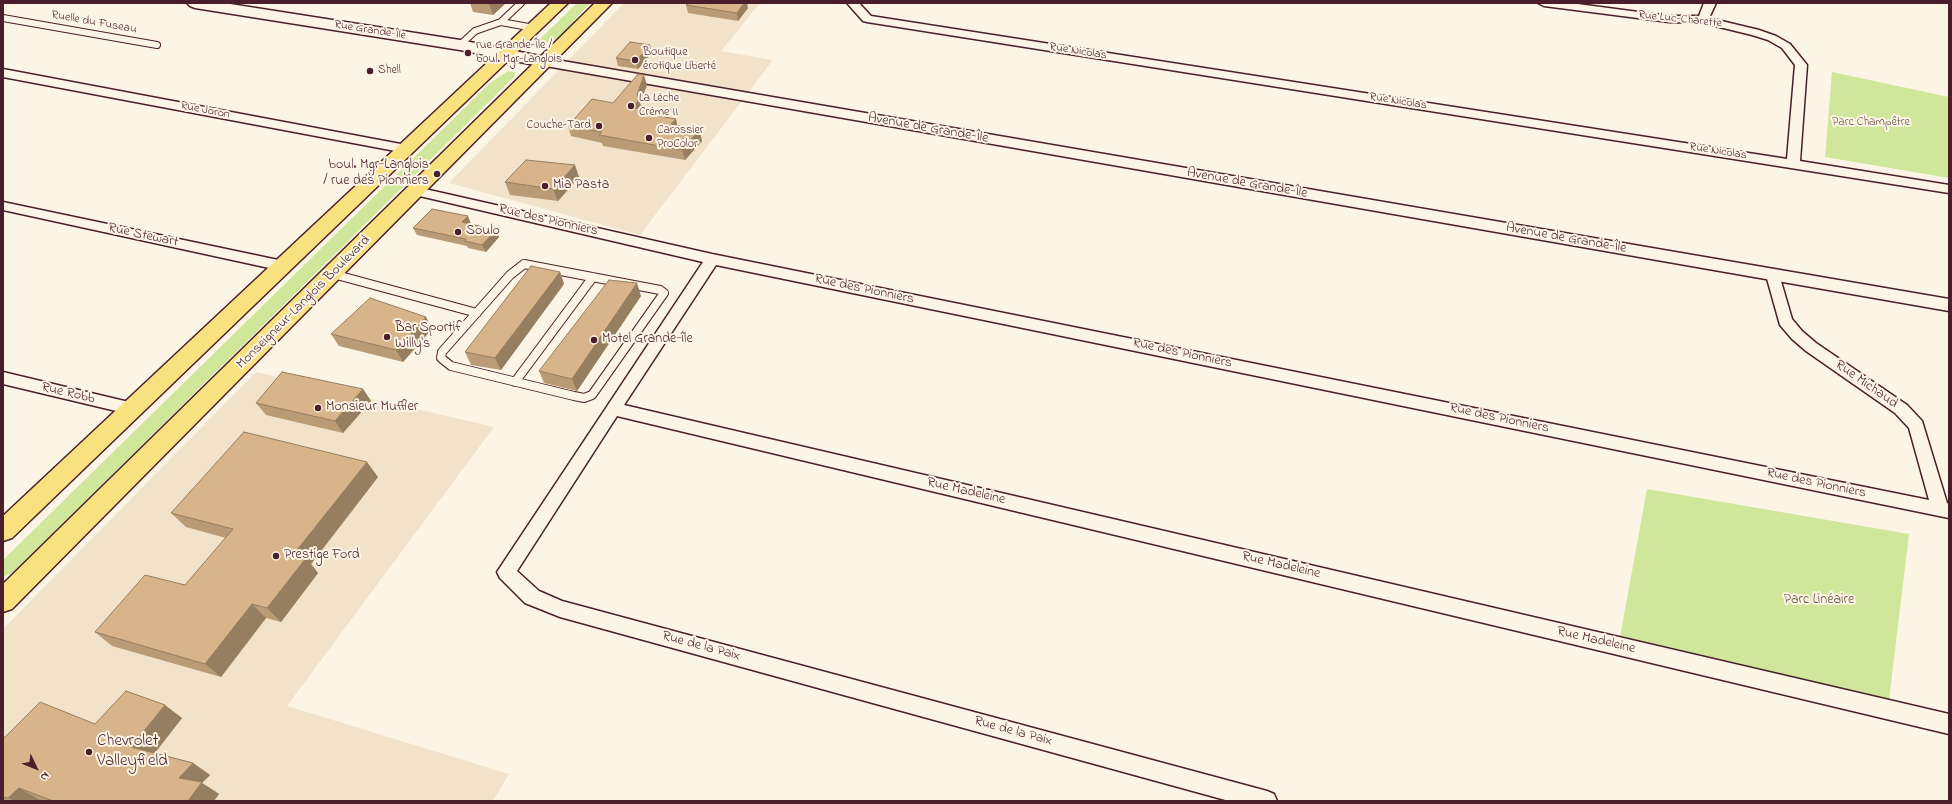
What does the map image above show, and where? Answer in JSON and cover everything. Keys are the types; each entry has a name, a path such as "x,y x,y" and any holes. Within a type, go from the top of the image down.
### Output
{"highway":[{"path":"3,532 560,3"},
{"name":"Monseigneur-Langlois Boulevard","path":"3,601 604,3"}],"main road":[{"name":"Rue Grande-Île","path":"196,3 460,45 545,62"}],"street":[{"name":"Rue Nicolas","path":"853,3 867,19 1949,189"},
{"name":"Rue Luc-Charette","path":"1544,3 1669,19 1703,20 1730,25 1772,38 1786,46 1800,65 1793,164"},
{"path":"1703,20 1710,3"},
{"name":"Avenue de Grande-Île","path":"545,62 1949,305"},
{"name":"Rue Joron","path":"3,73 406,149"},
{"name":"Rue des Pionniers","path":"416,191 712,259 1944,510"},
{"name":"Rue Stewart","path":"3,206 283,266"},
{"name":"Rue de la Paix","path":"712,259 506,572 532,597 560,609 1267,801"},
{"name":"Rue Michaud","path":"1773,275 1785,321 1797,335 1811,347 1901,409 1916,425 1944,510"},
{"name":"Rue Robb","path":"3,378 133,409"},
{"name":"Rue Madeleine","path":"613,409 1949,724"}],"lane":[{"path":"460,45 475,31 501,22 521,3"},
{"name":"Ruelle du Fuseau","path":"3,18 157,45"},
{"path":"501,22 534,28"},
{"path":"524,264 593,278 660,290 664,293 592,395 584,398 515,382 451,366 442,358 442,352 518,267 524,264"},
{"path":"333,274 477,313"},
{"path":"515,382 593,278"}],"shaded area":[{"path":"624,3 760,3 721,51 773,60 640,235 449,183"},
{"path":"256,372 494,427 287,706 509,774 493,801 3,801 3,629"}],"green space":[{"path":"577,3 590,3 560,37 548,43 543,42 540,39"},
{"path":"508,71 515,72 515,76 29,557 12,573 3,577 3,560 490,83"},
{"name":"Parc Champêtre","path":"1832,72 1949,97 1949,178 1825,157"},
{"name":"Parc Linéaire","path":"1647,489 1909,534 1889,700 1620,637"}],"building":[{"path":"688,3 744,3 737,13 686,5"},
{"path":"630,42 650,45 636,61 616,58"},
{"path":"638,74 644,75 637,95 639,98 634,108 662,112 659,116 676,119 671,124 699,130 682,150 599,135 602,132 568,126 592,99 613,103"},
{"path":"526,160 575,165 553,189 505,182"},
{"path":"432,209 468,216 462,222 496,230 482,245 465,241 466,239 413,228"},
{"path":"531,266 560,272 495,358 465,352"},
{"path":"609,280 637,283 572,379 539,371"},
{"path":"370,298 426,317 396,350 331,334"},
{"path":"282,372 363,389 335,421 256,403"},
{"name":"Prestige Ford","path":"244,432 367,462 293,555 306,558 267,608 252,604 205,664 95,632 145,575 185,585 233,529 171,513"},
{"name":"Chevrolet Valleyfield","path":"126,691 165,705 131,747 193,763 179,778 202,782 188,801 53,801 19,788 8,798 3,797 3,739 40,702 95,724"}],"place":[{"name":"rue Grande-Île / boul. Mgr-Langlois","path":"468,53"},
{"name":"Boutique érotique Liberté","path":"635,60"},
{"name":"Shell","path":"370,71"},
{"name":"La Lèche Crème II","path":"631,106"},
{"name":"Couche-Tard","path":"599,126"},
{"name":"Carossier ProColor","path":"649,138"},
{"name":"boul. Mgr-Langlois / rue des Pionniers","path":"437,174"},
{"name":"Mia Pasta","path":"545,186"},
{"name":"Soulo","path":"458,232"},
{"name":"Bar Sportif Willy's","path":"387,337"},
{"name":"Motel Grande-île","path":"594,340"},
{"name":"Monsieur Muffler","path":"318,408"},
{"name":"Prestige Ford","path":"276,556"},
{"name":"Chevrolet Valleyfield","path":"89,752"}]}
